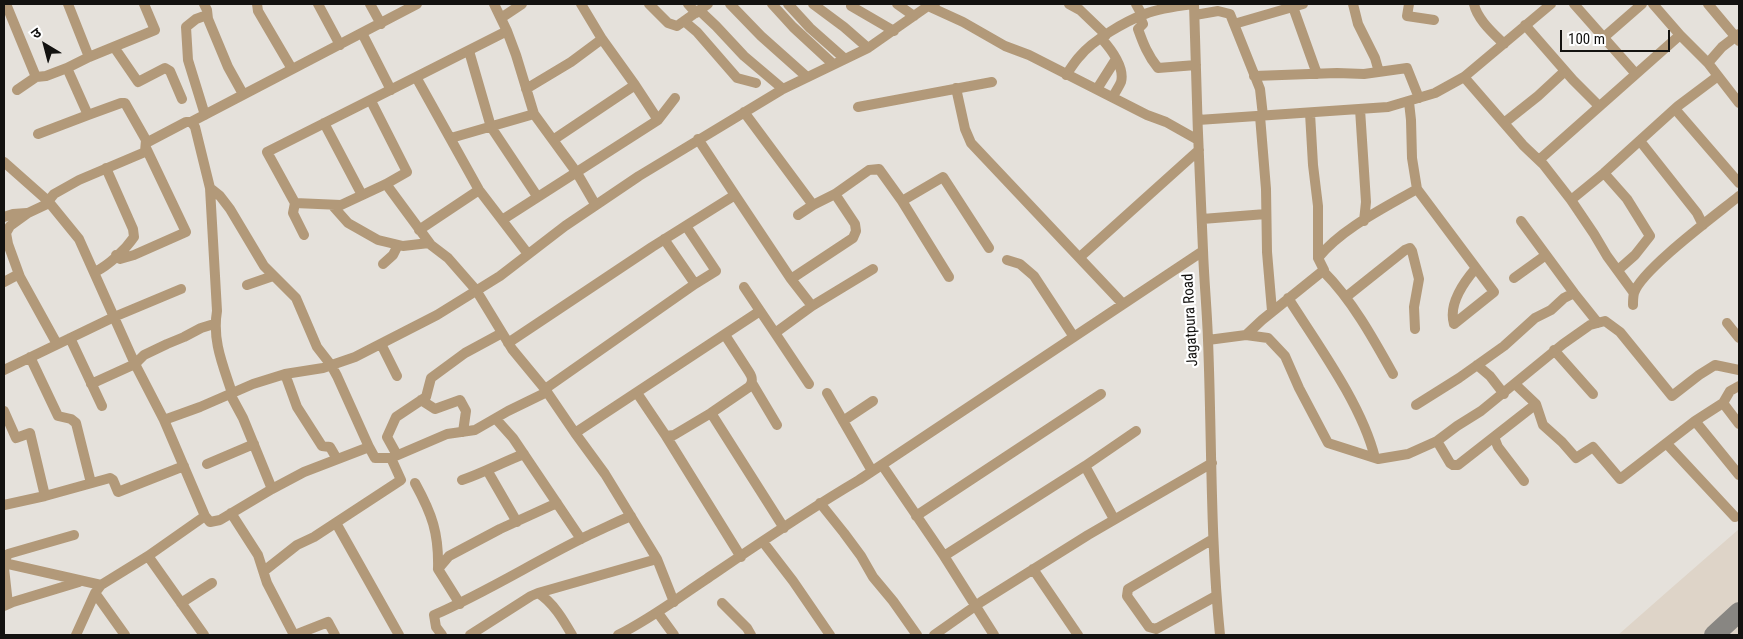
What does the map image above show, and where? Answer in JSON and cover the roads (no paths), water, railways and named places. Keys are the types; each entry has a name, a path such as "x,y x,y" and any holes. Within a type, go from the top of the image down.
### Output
{"street":[{"path":"6,4 36,76"},
{"path":"68,4 89,57"},
{"path":"17,90 36,76 46,76 67,68 114,46 155,30 144,4"},
{"path":"204,4 208,19 228,67 243,94"},
{"path":"257,4 258,12 292,69"},
{"path":"318,4 340,45"},
{"path":"370,4 381,24"},
{"path":"146,145 186,122 191,122 417,4"},
{"path":"494,4 507,31 534,114 577,173 595,204"},
{"path":"501,18 522,4"},
{"path":"581,4 602,39 658,120"},
{"path":"649,4 668,23 677,26 708,4"},
{"path":"688,4 716,26 780,91"},
{"path":"730,4 760,36 806,77"},
{"path":"772,4 793,27 833,64"},
{"path":"788,4 810,28 845,59"},
{"path":"813,4 868,48"},
{"path":"897,4 914,16"},
{"path":"1069,4 1080,10 1104,36 1116,59 1121,81 1113,97"},
{"path":"1136,4 1143,24 1138,29 1141,40 1158,68 1196,65"},
{"path":"1066,74 1081,55 1104,36 1141,16 1180,5 1194,4"},
{"name":"Jagatpura Road","path":"1194,4 1208,340 1213,539 1220,635"},
{"path":"1353,4 1358,24 1375,58 1379,72"},
{"path":"1409,4 1407,16 1434,20"},
{"path":"1474,4 1475,11 1504,44"},
{"path":"1198,120 1388,107 1408,102 1435,93 1464,77 1551,4"},
{"path":"1574,4 1636,74"},
{"path":"1603,38 1642,4"},
{"path":"1653,4 1680,35 1708,62 1739,103"},
{"path":"1708,4 1738,38 1722,47 1708,62"},
{"path":"164,420 253,384 285,374 323,368 355,357 437,315 500,276 595,204 698,139 806,77 868,48 932,5 1006,46 1029,55 1147,115 1166,122 1199,145 1080,257"},
{"path":"1234,24 1298,5 1317,74"},
{"path":"851,6 894,31"},
{"path":"1194,15 1218,12 1230,14 1260,89 1266,189 1267,252 1272,311"},
{"path":"205,114 188,60 186,27 196,19 208,15"},
{"path":"684,21 697,32 737,78 756,83"},
{"path":"1526,25 1565,71 1599,106"},
{"path":"304,235 293,213 295,203 267,152 371,101 440,63 469,51 507,31"},
{"path":"362,34 391,90"},
{"path":"1539,160 1680,35"},
{"path":"526,88 571,62 602,39"},
{"path":"114,46 138,82 165,68 170,71 182,99"},
{"path":"469,51 491,127 537,196"},
{"path":"1097,89 1116,59"},
{"path":"67,68 88,115"},
{"path":"1254,76 1337,72 1364,74 1407,68 1419,98"},
{"path":"1504,124 1565,71"},
{"path":"1571,200 1640,142 1675,109 1718,76"},
{"path":"416,77 479,190 528,254"},
{"path":"1464,77 1504,124 1539,160 1571,200 1607,256 1634,293"},
{"path":"858,107 992,82"},
{"path":"553,140 635,85"},
{"path":"956,88 964,129 972,143 1123,304"},
{"path":"502,220 658,120 675,98"},
{"path":"295,203 341,205 407,172 371,101"},
{"path":"1408,102 1411,120 1412,158 1417,189 1494,292 1454,324 1451,314 1463,284 1476,268"},
{"path":"38,134 121,103 126,103 135,118 186,232 134,255 120,259 116,256"},
{"path":"1360,109 1366,194 1364,221"},
{"path":"1675,109 1739,183"},
{"path":"748,110 812,205"},
{"path":"1310,113 1318,206 1318,258 1323,271 1346,297 1393,374"},
{"path":"451,138 534,114"},
{"path":"191,122 195,127 210,188 217,311 214,324 215,340 231,393 272,489"},
{"path":"324,123 362,195"},
{"path":"698,139 791,279 812,306"},
{"path":"1640,142 1697,212 1704,225"},
{"path":"4,217 28,212 45,205 54,194 80,180 145,152 146,145"},
{"path":"4,162 48,201 79,239 135,364 164,420 205,516 210,522 220,520 304,472 369,447"},
{"path":"95,272 102,269 134,237 133,229 106,168"},
{"path":"798,215 812,205 835,194 870,170 879,169 902,201 948,277"},
{"path":"1604,173 1627,199 1650,236 1635,255 1618,270"},
{"path":"902,201 943,177 988,248"},
{"path":"386,184 429,243 448,258 476,290 508,343 546,391 605,474 657,559 674,602"},
{"path":"210,188 220,196 230,209 264,266 296,298 317,347 331,365 375,458 394,457 447,434 475,430 496,419 546,391 716,271 686,226"},
{"path":"1318,258 1344,232 1417,189"},
{"path":"419,230 479,190"},
{"path":"791,279 853,238 856,231 855,224 835,194"},
{"path":"508,343 664,239 735,195"},
{"path":"1633,305 1634,293 1645,277 1664,258 1739,196"},
{"path":"332,205 348,222 378,240 403,246 429,243"},
{"path":"28,212 10,226 6,233 8,244 19,274 57,344"},
{"path":"1202,219 1266,214"},
{"path":"1521,221 1598,323"},
{"path":"664,239 695,284"},
{"path":"384,264 393,255 398,245"},
{"path":"1346,297 1410,248 1419,278 1414,307 1415,329"},
{"path":"618,635 630,632 820,503 882,465 1203,251"},
{"path":"1514,278 1546,255"},
{"path":"1007,260 1020,264 1034,276 1074,337"},
{"path":"775,332 812,306 873,269"},
{"path":"1246,335 1272,311 1323,271"},
{"path":"4,282 19,274"},
{"path":"246,285 273,276"},
{"path":"744,287 809,384"},
{"path":"5,367 180,289"},
{"path":"1416,405 1459,378 1504,346 1535,318 1551,310 1564,298 1574,293"},
{"path":"1288,298 1338,377 1371,443 1375,458"},
{"path":"575,433 760,311"},
{"path":"1208,340 1246,335 1268,338 1285,356 1299,388 1328,443 1378,460 1408,454 1437,441 1504,394 1554,350 1590,325 1605,321 1620,332 1672,396 1699,374 1715,365 1739,370"},
{"path":"1727,323 1739,338"},
{"path":"91,384 135,364 144,355 214,324"},
{"path":"264,571 297,545 336,523 401,480 387,437 396,417 426,397 431,378 465,353 502,332"},
{"path":"725,335 750,372 752,383 777,425"},
{"path":"70,338 102,406"},
{"path":"381,344 397,376"},
{"path":"1554,350 1593,394"},
{"path":"30,357 58,416 71,419 76,423 91,483"},
{"path":"1477,365 1490,376 1504,394"},
{"path":"285,374 297,407 322,446 330,447 337,459"},
{"path":"666,436 674,435 711,413 752,383"},
{"path":"1515,384 1536,404 1543,425 1576,458 1593,447 1620,479 1696,421 1723,403 1730,391 1739,386"},
{"path":"637,393 741,557"},
{"path":"826,394 872,471"},
{"path":"916,516 1101,394"},
{"path":"420,400 435,410 460,400 466,411 463,432"},
{"path":"843,422 873,401"},
{"path":"1723,403 1739,424"},
{"path":"1437,441 1450,463 1458,465 1536,404"},
{"path":"4,411 16,438 30,433 45,496"},
{"path":"711,413 784,528"},
{"path":"496,419 513,438 581,539"},
{"path":"1696,421 1739,475"},
{"path":"944,556 1085,466 1136,431"},
{"path":"1494,437 1498,447 1524,481"},
{"path":"207,464 254,444"},
{"path":"1667,444 1735,517"},
{"path":"462,480 524,454"},
{"path":"934,635 1033,569 1114,519 1212,464"},
{"path":"882,465 944,556 994,635"},
{"path":"4,505 110,478 114,480 118,492 184,466"},
{"path":"1085,466 1114,519"},
{"path":"487,470 517,522"},
{"path":"415,483 427,506 436,530 439,550 438,568 460,604"},
{"path":"438,568 449,556 500,529 557,503"},
{"path":"820,503 844,532 873,577 917,635"},
{"path":"231,514 258,554 267,583 294,635 328,622 335,635"},
{"path":"76,635 98,589 205,516"},
{"path":"442,635 436,626 434,615 460,604 559,549 612,523 631,516"},
{"path":"336,523 399,635"},
{"path":"74,535 8,554 4,563 81,582 98,589 126,635"},
{"path":"1213,539 1128,589 1127,596 1149,627 1156,628 1216,596"},
{"path":"763,542 793,581 830,635"},
{"path":"148,556 204,635"},
{"path":"470,635 538,593 657,559"},
{"path":"4,568 6,605 81,582"},
{"path":"1033,569 1078,635"},
{"path":"181,603 212,583"},
{"path":"538,593 544,597 564,621 572,635"},
{"path":"722,602 747,628 751,635"},
{"path":"658,613 674,635"}]}
